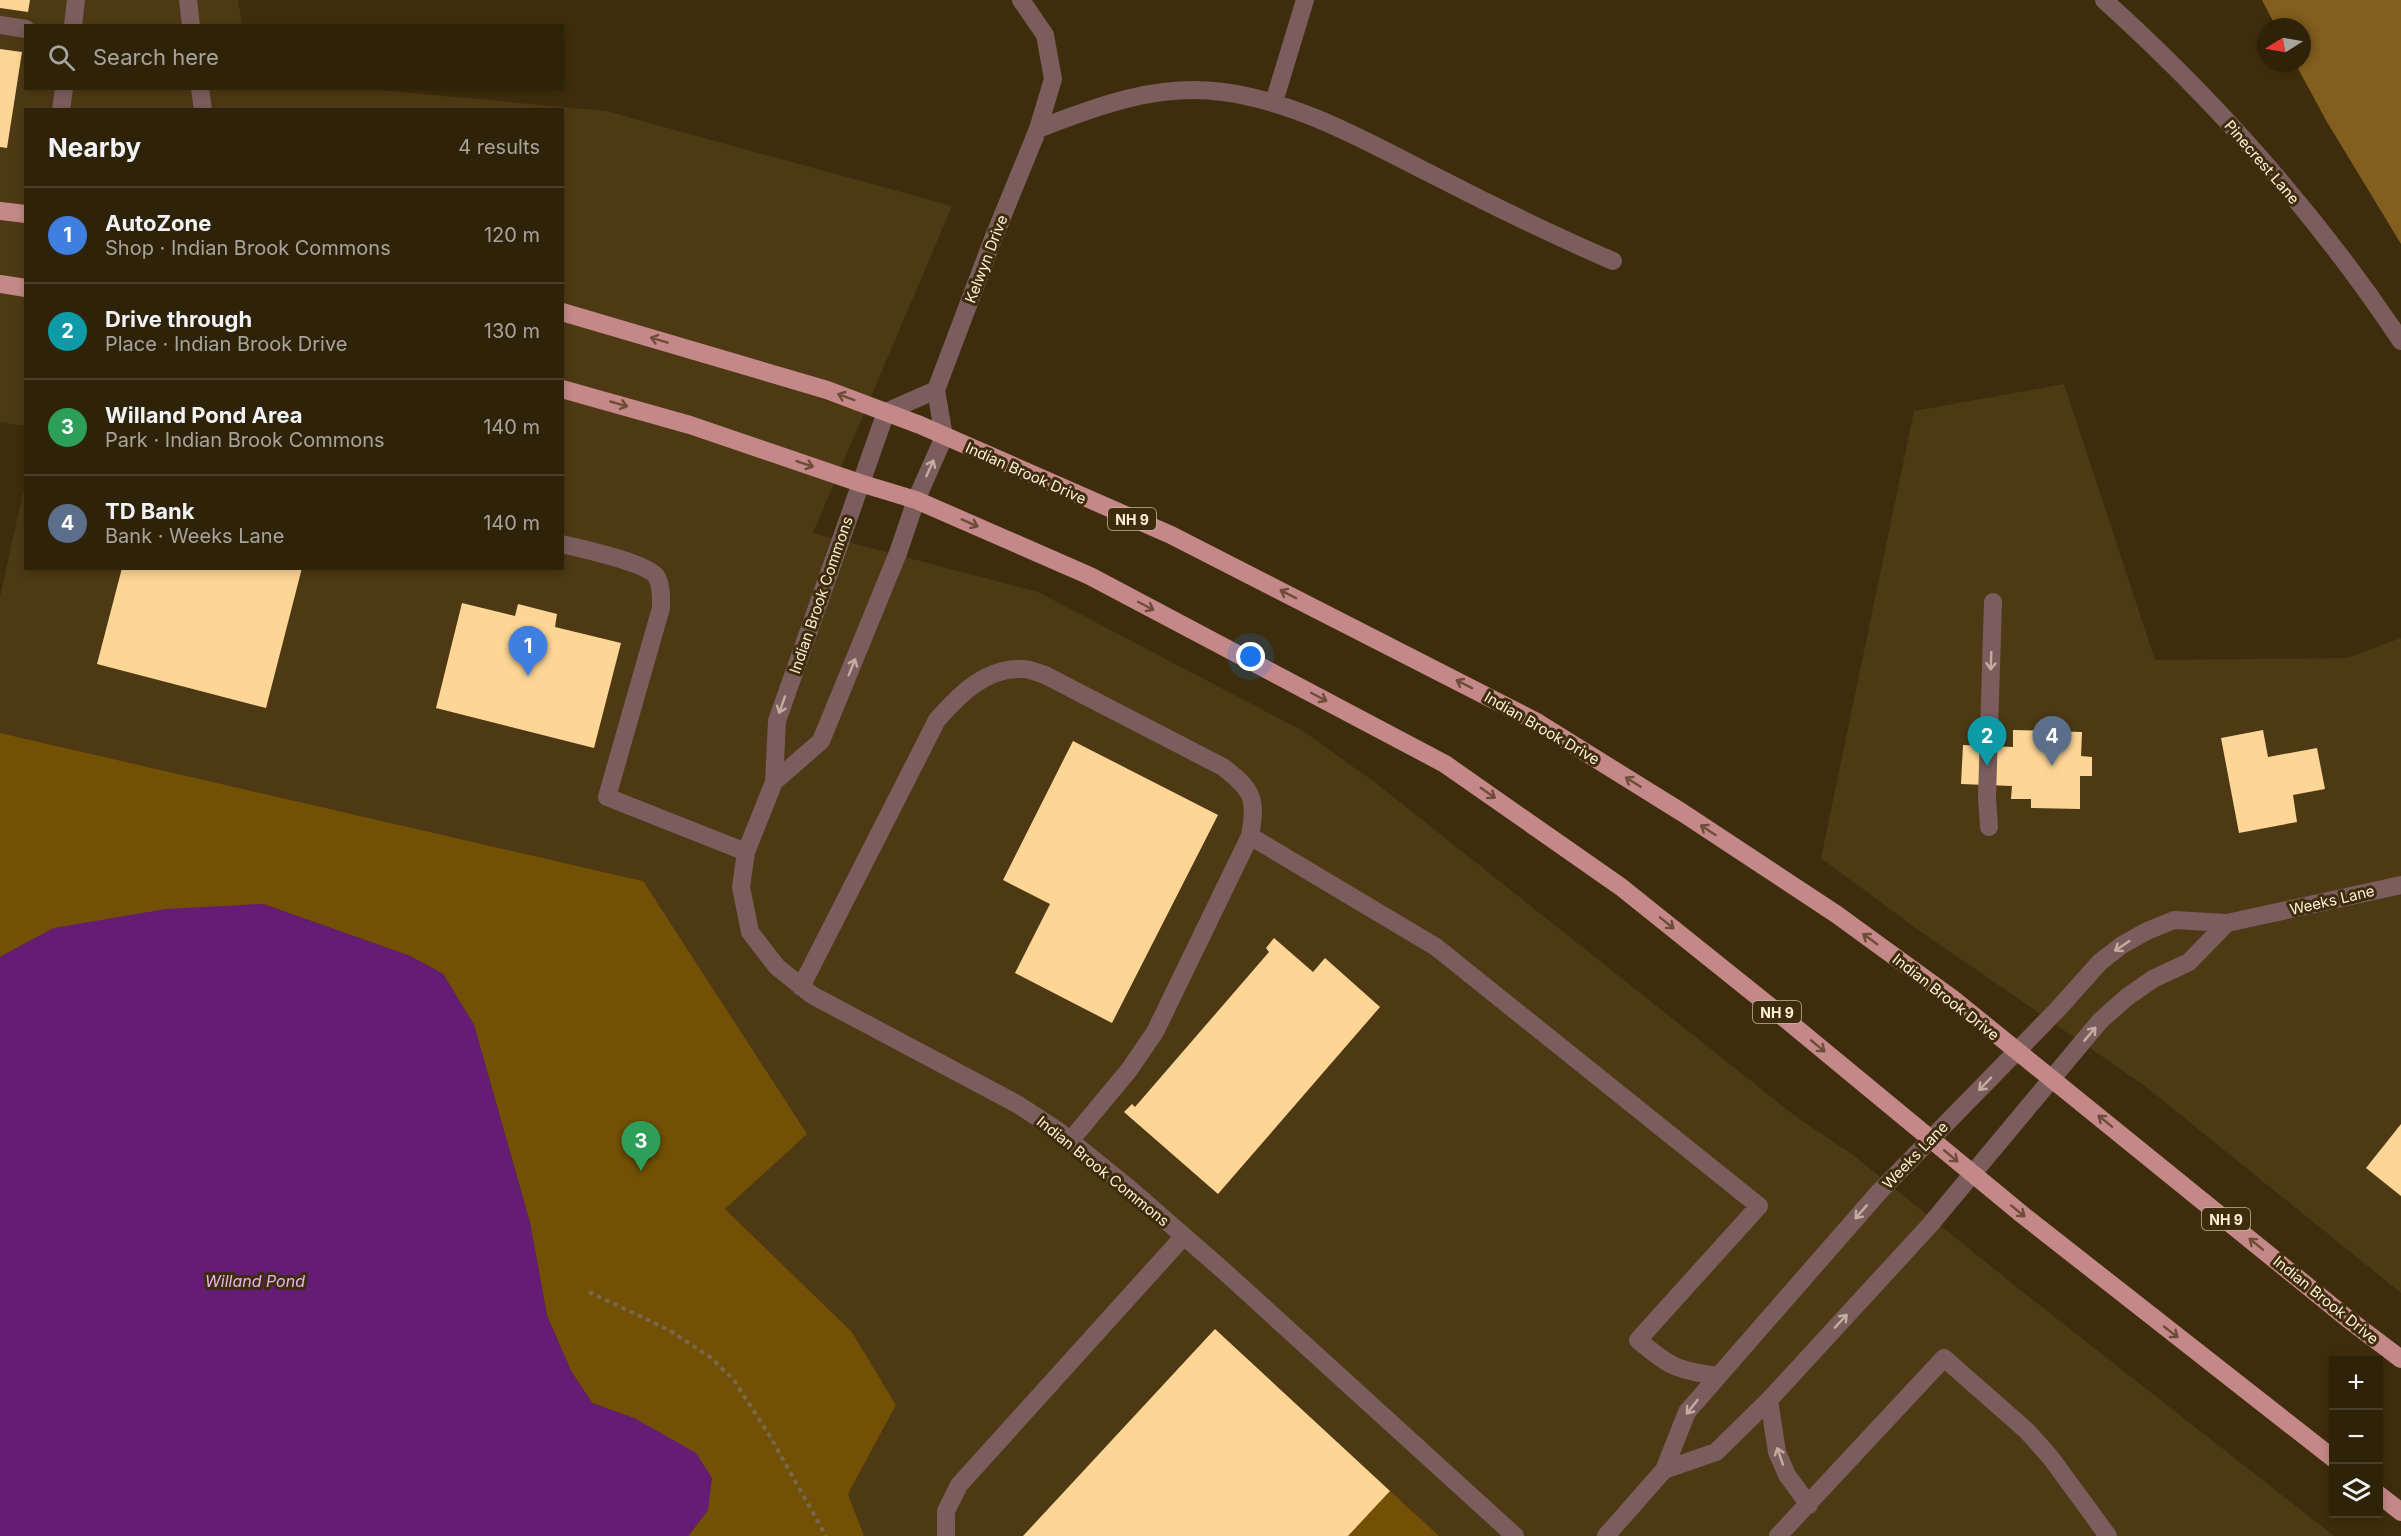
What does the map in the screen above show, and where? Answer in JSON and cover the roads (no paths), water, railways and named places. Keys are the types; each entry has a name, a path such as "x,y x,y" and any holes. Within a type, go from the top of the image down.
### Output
{"main road":[{"path":"0,211 24,214"},
{"path":"0,284 24,288"},
{"name":"Indian Brook Drive","path":"564,313 827,390 886,412 1171,535 1534,721 1683,813 1836,914 1953,999 2348,1319 2401,1359"},
{"name":"NH 9","path":"564,390 690,425 916,500 1090,576 1445,764 1621,887 1972,1174 2329,1455"},
{"path":"2383,1497 2401,1512"}],"street":[{"path":"73,24 76,0"},
{"path":"188,0 191,24"},
{"name":"Kelwyn Drive","path":"936,390 993,239 1038,129 1053,79 1045,35 1021,0"},
{"path":"1274,102 1305,0"},
{"name":"Pinecrest Lane","path":"2104,0 2204,97 2267,166 2326,237 2401,341"},
{"path":"0,25 24,29"},
{"path":"61,108 64,90"},
{"path":"200,90 203,108"},
{"path":"1038,129 1092,108 1143,94 1221,91 1274,102 1362,139 1528,224 1613,261"},
{"path":"886,412 936,390 944,437 916,500"},
{"name":"Indian Brook Commons","path":"886,412 777,721 774,782 746,852 741,887 750,932 777,967 812,995 1017,1104 1070,1141 1184,1236 1515,1536"},
{"name":"Indian Brook Commons","path":"774,782 821,741 898,554 916,500"},
{"path":"564,544 638,565 656,575 661,588 661,608 607,797 746,852"},
{"path":"1989,827 1987,797 1993,602"},
{"path":"801,987 937,720 953,701 973,684 999,672 1023,669 1045,675 1223,767 1239,778 1249,792 1255,810 1250,836 1155,1032 1129,1070 1070,1141"},
{"path":"1250,836 1436,947 1759,1206 1638,1340 1665,1362 1686,1371 1718,1376"},
{"name":"Weeks Lane","path":"1606,1536 1664,1470 1687,1412 1718,1376 1879,1192 2064,1003 2081,981 2122,945 2147,930 2174,920 2227,923 2401,885"},
{"name":"Weeks Lane","path":"1664,1470 1716,1452 1769,1400 1920,1237 2100,1021 2127,997 2153,979 2189,962 2227,923"},
{"path":"946,1536 946,1511 959,1485 1184,1236"},
{"path":"1779,1536 1944,1358 2027,1431 2051,1458 2108,1536"},
{"path":"1769,1400 1778,1452 1787,1475 1809,1505"}],"water":[{"name":"Willand Pond","path":"263,904 410,956 443,974 474,1025 530,1223 547,1316 571,1371 592,1403 636,1419 696,1453 712,1478 708,1510 688,1536 0,1536 0,957 54,928 166,909"}],"place":[{"name":"AutoZone","path":"528,676"},
{"name":"Drive through","path":"1987,766"},
{"name":"TD Bank","path":"2052,766"},
{"name":"Willand Pond Area","path":"641,1171"}]}
